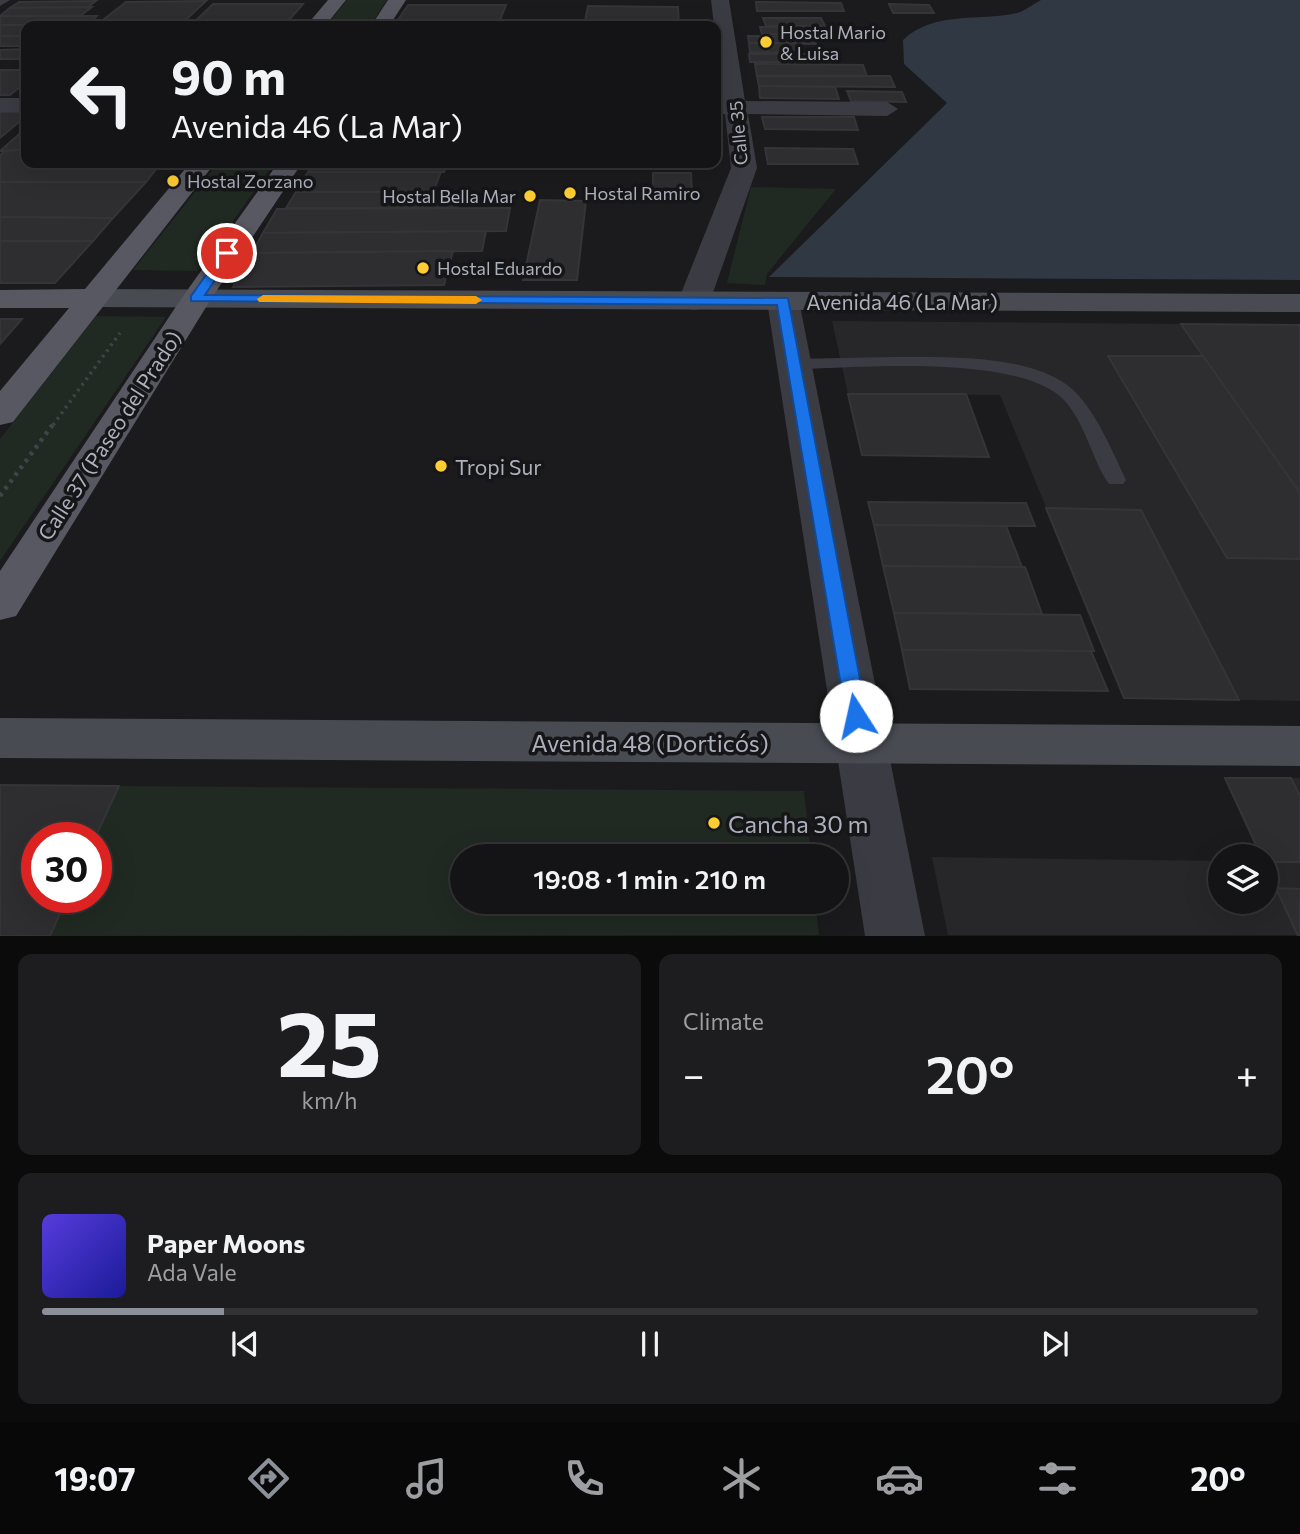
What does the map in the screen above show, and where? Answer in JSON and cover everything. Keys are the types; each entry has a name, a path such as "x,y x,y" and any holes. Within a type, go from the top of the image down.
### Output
{"main road":[{"path":"319,21 337,0"},
{"path":"383,21 397,0"},
{"path":"0,414 199,168"},
{"name":"Calle 37 (Paseo del Prado)","path":"0,605 196,299 287,168"},
{"name":"Avenida 46 (La Mar)","path":"0,299 1300,303"},
{"name":"Avenida 48 (Dorticós)","path":"0,738 1300,746"}],"street":[{"name":"Calle 35","path":"694,301 744,168 726,107 720,0"},
{"path":"0,105 21,105"},
{"path":"726,107 887,109"},
{"path":"783,301 895,936"}],"lane":[{"path":"794,364 994,365 1029,373 1061,388 1079,407 1116,480"}],"shaded area":[{"path":"347,0 387,0 373,21 330,21"},
{"path":"214,168 270,168 198,271 133,270"},
{"path":"751,187 836,189 767,274 765,285 727,283"},
{"path":"96,316 166,317 0,561 0,439"},
{"path":"832,321 1300,325 1300,701 1124,698 1000,395 848,394"},
{"path":"1225,778 1300,778 1300,935 948,935 932,857 1208,861 1208,914 1278,914 1278,844 1255,844"},
{"path":"119,786 804,791 810,844 450,844 450,914 817,914 819,935 50,936 60,913 112,913 112,822 102,822"}],"water":[{"path":"1041,0 1300,0 1300,280 769,277 947,103 904,64 903,40 929,24 1017,13"}],"building":[{"path":"96,1 88,7 10,8 19,2"},
{"path":"206,1 184,21 101,21 126,2"},
{"path":"756,2 841,3 844,11 757,11"},
{"path":"213,4 303,4 288,21 195,21"},
{"path":"889,4 929,5 934,13 893,13"},
{"path":"408,5 506,5 500,20 398,20"},
{"path":"588,6 678,7 679,21 585,21"},
{"path":"92,7 80,16 0,16 10,8"},
{"path":"0,16 97,16 91,21 21,21 21,25 0,25"},
{"path":"763,18 821,18 825,26 766,26"},
{"path":"0,25 21,25 21,36 0,36"},
{"path":"760,27 825,28 827,35 762,34"},
{"path":"0,36 21,36 21,46 0,46"},
{"path":"748,36 815,37 816,44 749,43"},
{"path":"749,43 796,43 799,53 750,52"},
{"path":"21,49 21,59 0,59 0,50"},
{"path":"749,54 815,54 817,62 750,62"},
{"path":"755,64 863,65 867,77 757,76"},
{"path":"0,70 21,70 21,86 10,95 0,95"},
{"path":"757,76 890,76 895,87 759,86"},
{"path":"759,86 835,87 839,99 760,98"},
{"path":"847,91 902,92 906,102 851,101"},
{"path":"0,112 21,112 21,120 0,138"},
{"path":"762,117 854,117 858,130 765,129"},
{"path":"21,132 21,150 0,151"},
{"path":"765,148 853,149 858,164 768,164"},
{"path":"21,150 21,168 157,168 146,182 0,183 0,155 5,151 0,151"},
{"path":"310,168 446,168 444,172 308,172"},
{"path":"308,172 441,172 433,192 296,192"},
{"path":"653,173 691,173 692,195 653,195"},
{"path":"0,182 146,182 113,218 0,217"},
{"path":"296,192 462,192 457,208 286,208"},
{"path":"540,200 586,201 577,280 523,280"},
{"path":"510,208 506,231 263,233 277,209"},
{"path":"0,217 113,218 93,241 0,241"},
{"path":"486,231 482,251 252,253 263,233"},
{"path":"0,241 93,241 55,283 0,283"},
{"path":"453,251 444,285 233,287 252,253"},
{"path":"0,319 22,319 0,344"},
{"path":"1181,324 1300,325 1300,493 1203,356"},
{"path":"1108,356 1203,356 1300,493 1300,559 1227,558"},
{"path":"848,394 966,394 989,457 862,455"},
{"path":"868,502 1026,503 1035,526 874,525"},
{"path":"1046,508 1141,510 1239,700 1124,698"},
{"path":"874,525 1006,526 1022,567 883,566"},
{"path":"883,566 1025,567 1042,614 894,613"},
{"path":"894,613 1080,615 1094,651 902,650"},
{"path":"902,650 1091,651 1108,691 910,689"},
{"path":"1225,778 1291,778 1300,796 1300,862 1278,862 1278,844 1255,844"},
{"path":"0,785 119,786 102,822 21,822 21,913 60,913 50,936 0,936"},
{"path":"1278,888 1300,889 1298,936 1278,892"}],"slow traffic":[{"path":"263,299 476,300"}],"place":[{"name":"Hostal Mario & Luisa","path":"766,42"},
{"name":"Hostal Zorzano","path":"173,181"},
{"name":"Hostal Ramiro","path":"570,193"},
{"name":"Hostal Bella Mar","path":"530,196"},
{"name":"Hostal Eduardo","path":"423,268"},
{"name":"Tropi Sur","path":"441,466"},
{"name":"Cancha 30 m","path":"714,823"}],"route":[{"path":"227,253 196,299 783,301 856,716"}]}
